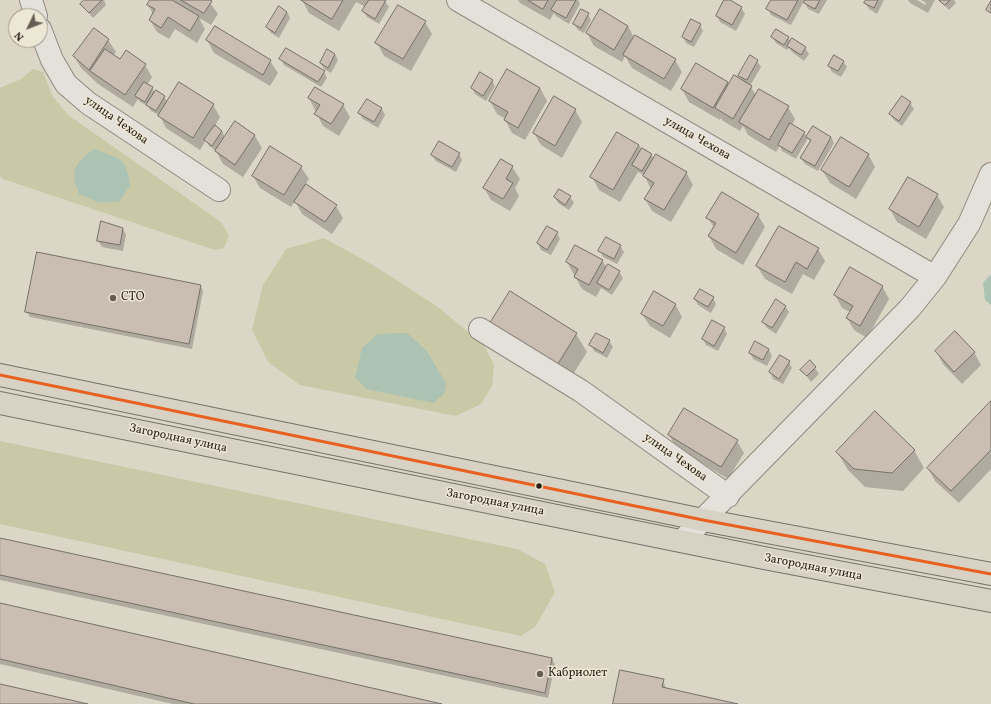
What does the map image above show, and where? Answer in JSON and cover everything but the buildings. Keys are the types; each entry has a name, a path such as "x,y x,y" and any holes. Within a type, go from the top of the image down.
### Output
{"highway":[{"path":"0,375 703,520 991,574"},
{"name":"Загородная улица","path":"0,403 682,541 991,601"}],"street":[{"name":"улица Чехова","path":"458,0 935,277"},
{"name":"улица Чехова","path":"48,48 55,66 66,84 82,98 219,190"},
{"path":"682,541 728,496 910,308 935,277 969,224 991,174"},
{"name":"улица Чехова","path":"480,329 581,391 728,496"}],"shaded area":[{"path":"33,69 43,72 53,97 68,115 221,222 229,236 224,248 215,250 3,179 0,176 0,88 21,79"},
{"path":"94,149 116,157 127,169 130,186 119,202 97,202 79,194 75,179 76,168 78,163"},
{"path":"324,238 373,265 438,307 484,345 494,365 492,386 481,404 456,416 300,385 268,362 252,330 263,285 286,249"},
{"path":"991,274 991,305 985,300 983,283"},
{"path":"407,333 426,350 446,383 444,394 433,403 367,389 355,378 362,348 378,334"},
{"path":"0,441 517,549 545,564 555,592 536,626 521,636 0,524"}],"transit line":[{"path":"0,375 703,520 991,574"}],"place":[{"name":"СТО","path":"113,298"},
{"name":"Кабриолет","path":"540,674"}]}
